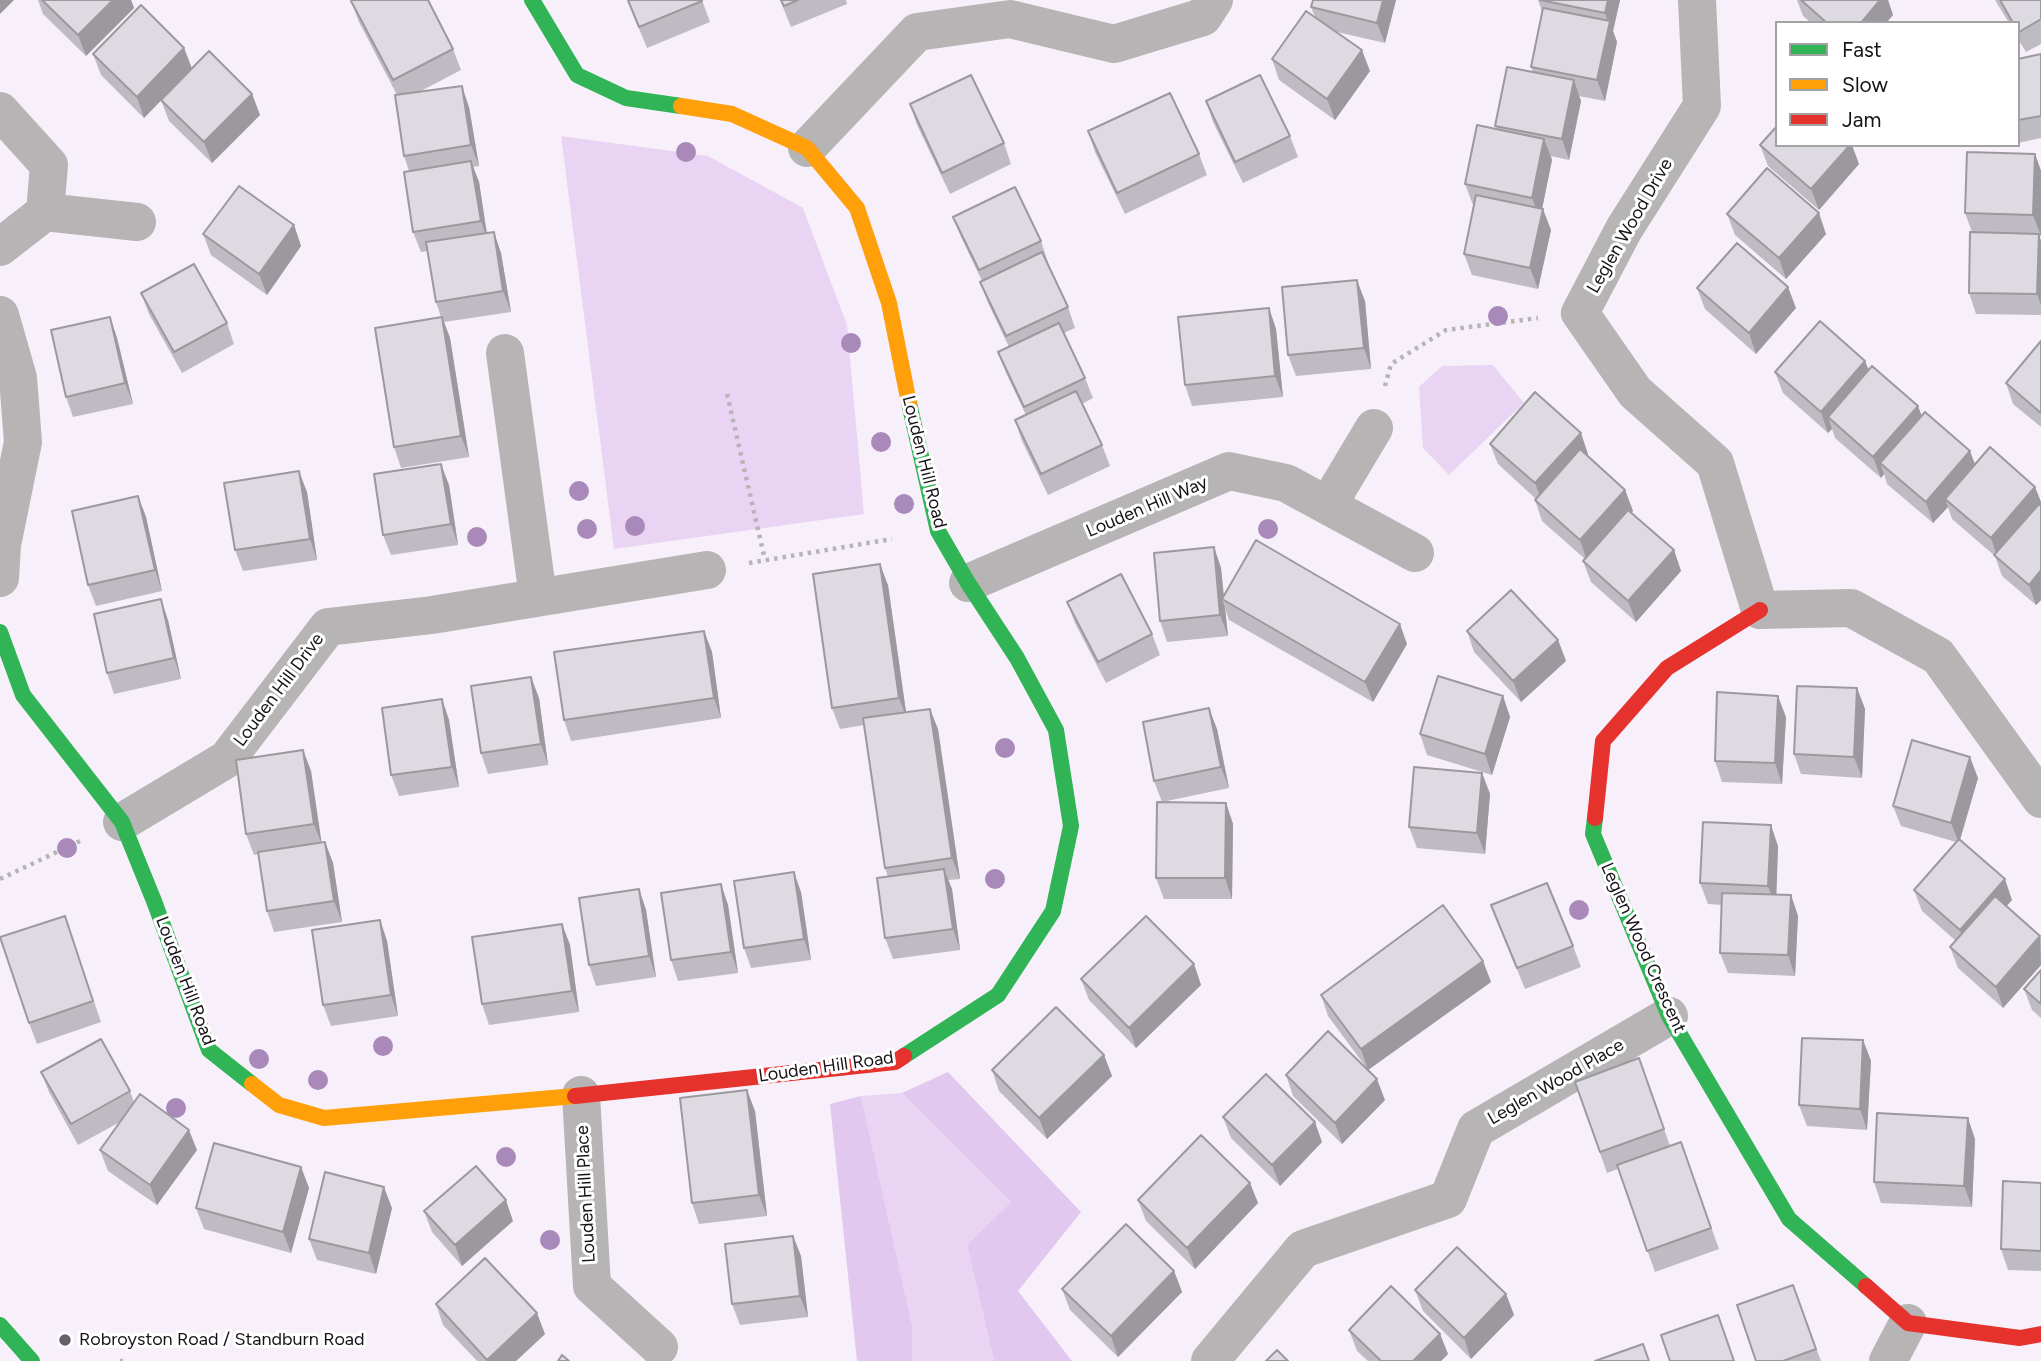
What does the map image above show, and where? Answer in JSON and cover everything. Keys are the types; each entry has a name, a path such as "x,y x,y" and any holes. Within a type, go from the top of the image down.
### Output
{"street":[{"name":"Louden Hill Road","path":"0,632 23,695 122,822 155,901 209,1050 279,1105 324,1118 581,1095 895,1062 998,995 1053,911 1071,826 1056,730 1017,658 968,583 939,531 914,430 889,303 857,208 807,148 732,114 626,98 577,75 532,0"},
{"path":"807,148 917,32 1010,19 1114,44 1203,17 1214,0"},
{"name":"Leglen Wood Drive","path":"1697,0 1702,106 1624,229 1580,313 1635,392 1715,463 1760,610"},
{"path":"0,111 49,165 45,212"},
{"path":"0,247 45,212 137,222"},
{"path":"0,315 18,378 23,442 2,545 0,578"},
{"path":"505,353 538,597"},
{"path":"1328,505 1374,428"},
{"name":"Louden Hill Way","path":"968,583 1229,471 1286,483 1415,553"},
{"name":"Louden Hill Drive","path":"122,822 226,759 328,627 432,615 707,570"},
{"path":"1760,610 1851,608 1938,656 2038,787"},
{"name":"Leglen Wood Crescent","path":"1760,610 1667,667 1603,741 1593,834 1669,1016 1789,1219 1908,1323"},
{"name":"Leglen Wood Place","path":"1210,1361 1303,1249 1448,1199 1476,1129 1669,1016"},
{"name":"Louden Hill Place","path":"581,1095 592,1286 659,1347"},
{"path":"1888,1361 1908,1323 2020,1338 2041,1334"},
{"path":"0,1325 32,1361"}],"path":[{"path":"1374,428 1391,364 1446,330 1580,313"},
{"path":"727,394 765,560"},
{"path":"707,570 939,531"},
{"path":"0,878 122,822"}],"shaded area":[{"path":"561,136 708,156 803,208 847,325 864,514 614,549"},
{"path":"1493,365 1524,403 1449,475 1423,448 1419,387 1442,366"},
{"path":"948,1072 1081,1212 1018,1291 1072,1361 994,1361 967,1245 1011,1202 902,1093"},
{"path":"902,1093 1011,1202 967,1245 994,1361 912,1361 912,1325 861,1096"},
{"path":"861,1096 912,1325 912,1361 857,1361 830,1104"}],"building":[{"path":"42,0 113,0 78,35"},
{"path":"428,0 453,49 393,80 351,1"},
{"path":"628,0 702,0 702,1 639,27"},
{"path":"781,0 798,0 784,6"},
{"path":"1313,0 1383,0 1377,23 1311,7"},
{"path":"1540,0 1608,0 1605,13"},
{"path":"1801,0 1880,0 1863,21 1825,21"},
{"path":"2000,0 2041,0 2041,19 2020,31 2020,21 2012,21"},
{"path":"141,5 184,48 137,97 93,54"},
{"path":"1543,8 1610,21 1597,80 1531,67"},
{"path":"1306,11 1362,50 1327,99 1272,59"},
{"path":"209,51 252,94 204,142 161,100"},
{"path":"2041,54 2041,116 2020,120 2020,59"},
{"path":"1507,67 1574,80 1562,139 1495,126"},
{"path":"971,75 1004,143 942,173 910,104"},
{"path":"1260,75 1290,136 1235,162 1206,101"},
{"path":"462,86 471,145 404,156 395,95"},
{"path":"1170,93 1199,154 1117,193 1088,131"},
{"path":"1477,125 1544,139 1532,198 1465,184"},
{"path":"1775,128 1775,147 1848,147 1811,189 1760,145"},
{"path":"1967,152 2035,154 2033,215 1965,213"},
{"path":"471,161 481,221 413,232 404,172"},
{"path":"1767,168 1819,213 1779,258 1727,214"},
{"path":"239,186 294,225 259,274 203,234"},
{"path":"1015,187 1041,241 979,270 953,217"},
{"path":"1476,195 1543,209 1530,268 1464,254"},
{"path":"494,232 503,291 436,302 426,242"},
{"path":"1970,232 2039,234 2037,294 1969,293"},
{"path":"1737,243 1788,287 1749,333 1697,288"},
{"path":"1042,252 1068,307 1006,336 980,282"},
{"path":"194,264 227,323 174,352 141,293"},
{"path":"1357,280 1364,348 1288,355 1282,287"},
{"path":"1269,308 1275,376 1185,385 1178,317"},
{"path":"110,317 125,383 66,397 51,330"},
{"path":"442,317 461,436 394,447 375,328"},
{"path":"1820,321 1865,361 1821,412 1775,372"},
{"path":"1059,323 1085,378 1024,407 998,352"},
{"path":"2041,341 2041,413 2006,383"},
{"path":"1872,366 1918,406 1873,457 1828,417"},
{"path":"1076,391 1102,445 1041,474 1015,420"},
{"path":"1535,392 1581,433 1535,483 1490,444"},
{"path":"1925,412 1970,451 1926,502 1880,463"},
{"path":"1990,447 2035,487 1991,538 1945,499"},
{"path":"1580,449 1625,490 1580,540 1535,500"},
{"path":"441,464 451,524 383,535 374,474"},
{"path":"299,471 310,539 235,550 224,483"},
{"path":"138,496 155,570 88,585 72,511"},
{"path":"2039,504 2041,570 2029,585 1994,555"},
{"path":"1628,510 1674,550 1628,601 1583,561"},
{"path":"1256,540 1400,624 1365,682 1222,599"},
{"path":"1214,547 1220,615 1160,621 1154,553"},
{"path":"880,564 899,698 832,708 813,574"},
{"path":"1121,574 1152,634 1098,662 1067,602"},
{"path":"1511,590 1558,640 1513,681 1467,631"},
{"path":"161,599 174,658 107,673 94,614"},
{"path":"704,631 714,698 564,720 554,652"},
{"path":"1438,676 1503,696 1485,754 1420,734"},
{"path":"531,677 541,744 481,753 471,686"},
{"path":"1797,686 1857,688 1854,757 1794,754"},
{"path":"1717,692 1778,696 1775,763 1715,761"},
{"path":"442,699 452,767 391,775 382,708"},
{"path":"1209,708 1221,767 1154,781 1143,722"},
{"path":"930,709 952,858 885,868 863,718"},
{"path":"1912,740 1970,757 1951,823 1893,806"},
{"path":"303,750 314,824 246,834 236,760"},
{"path":"1414,767 1482,773 1477,833 1409,827"},
{"path":"1157,802 1226,803 1225,878 1156,878"},
{"path":"1703,822 1771,825 1768,886 1700,883"},
{"path":"1959,839 2005,879 1960,930 1914,890"},
{"path":"325,842 334,901 267,911 258,852"},
{"path":"944,869 953,929 885,938 877,878"},
{"path":"794,872 804,939 744,948 734,881"},
{"path":"1547,883 1573,946 1517,968 1491,905"},
{"path":"721,884 731,952 671,960 661,893"},
{"path":"639,889 649,956 589,965 579,898"},
{"path":"1722,893 1791,895 1788,955 1720,953"},
{"path":"1995,896 2040,936 1996,987 1950,947"},
{"path":"1443,905 1483,961 1361,1049 1321,995"},
{"path":"65,916 93,1001 29,1023 0,937"},
{"path":"1146,916 1194,964 1129,1028 1081,979"},
{"path":"380,920 391,995 323,1005 312,930"},
{"path":"562,924 572,991 482,1004 472,937"},
{"path":"2041,970 2041,1004 2024,989"},
{"path":"1056,1007 1104,1055 1039,1118 992,1070"},
{"path":"1328,1031 1377,1079 1335,1123 1286,1075"},
{"path":"1802,1038 1863,1040 1860,1109 1799,1105"},
{"path":"101,1039 130,1091 71,1124 41,1072"},
{"path":"1639,1058 1664,1129 1600,1152 1575,1082"},
{"path":"1266,1074 1315,1122 1272,1165 1223,1117"},
{"path":"747,1090 759,1195 692,1203 680,1098"},
{"path":"140,1094 189,1130 150,1185 100,1150"},
{"path":"1877,1113 1968,1118 1964,1186 1874,1182"},
{"path":"1201,1135 1250,1183 1187,1248 1138,1200"},
{"path":"1681,1142 1711,1228 1647,1251 1617,1165"},
{"path":"214,1143 301,1167 283,1232 196,1208"},
{"path":"476,1166 506,1200 455,1245 424,1211"},
{"path":"325,1172 384,1187 369,1253 309,1239"},
{"path":"2003,1181 2041,1183 2041,1251 2001,1249"},
{"path":"1126,1224 1174,1271 1111,1336 1062,1289"},
{"path":"793,1236 800,1296 732,1304 725,1244"},
{"path":"1457,1247 1506,1294 1464,1338 1415,1290"},
{"path":"485,1258 537,1313 487,1360 436,1304"},
{"path":"1793,1285 1816,1349 1783,1361 1756,1361 1737,1305"},
{"path":"1391,1286 1440,1334 1413,1361 1381,1361 1349,1330"},
{"path":"1718,1315 1734,1361 1670,1361 1661,1335"},
{"path":"1643,1344 1649,1361 1595,1361"},
{"path":"1277,1350 1288,1361 1266,1361"},
{"path":"562,1355 569,1361 558,1361"}],"traffic: fast":[{"path":"532,0 577,75 626,98 681,106"},
{"path":"904,1056 998,995 1053,911 1071,826 1056,730 1017,658 938,531 909,403"},
{"path":"0,632 23,695 122,822 209,1050 252,1084"},
{"path":"1595,818 1593,834 1669,1016 1789,1219 1866,1286"},
{"path":"0,1325 32,1361"}],"traffic: slow":[{"path":"681,106 732,114 807,148 857,208 889,303 909,403"},
{"path":"252,1084 279,1105 324,1118 575,1096"}],"traffic: jam":[{"path":"1595,818 1603,741 1667,668 1760,610"},
{"path":"575,1096 895,1062 904,1056"},
{"path":"1866,1286 1908,1323 2020,1338 2041,1334"}],"place":[{"name":"Robroyston Road / Standburn Road","path":"65,1340"}]}
